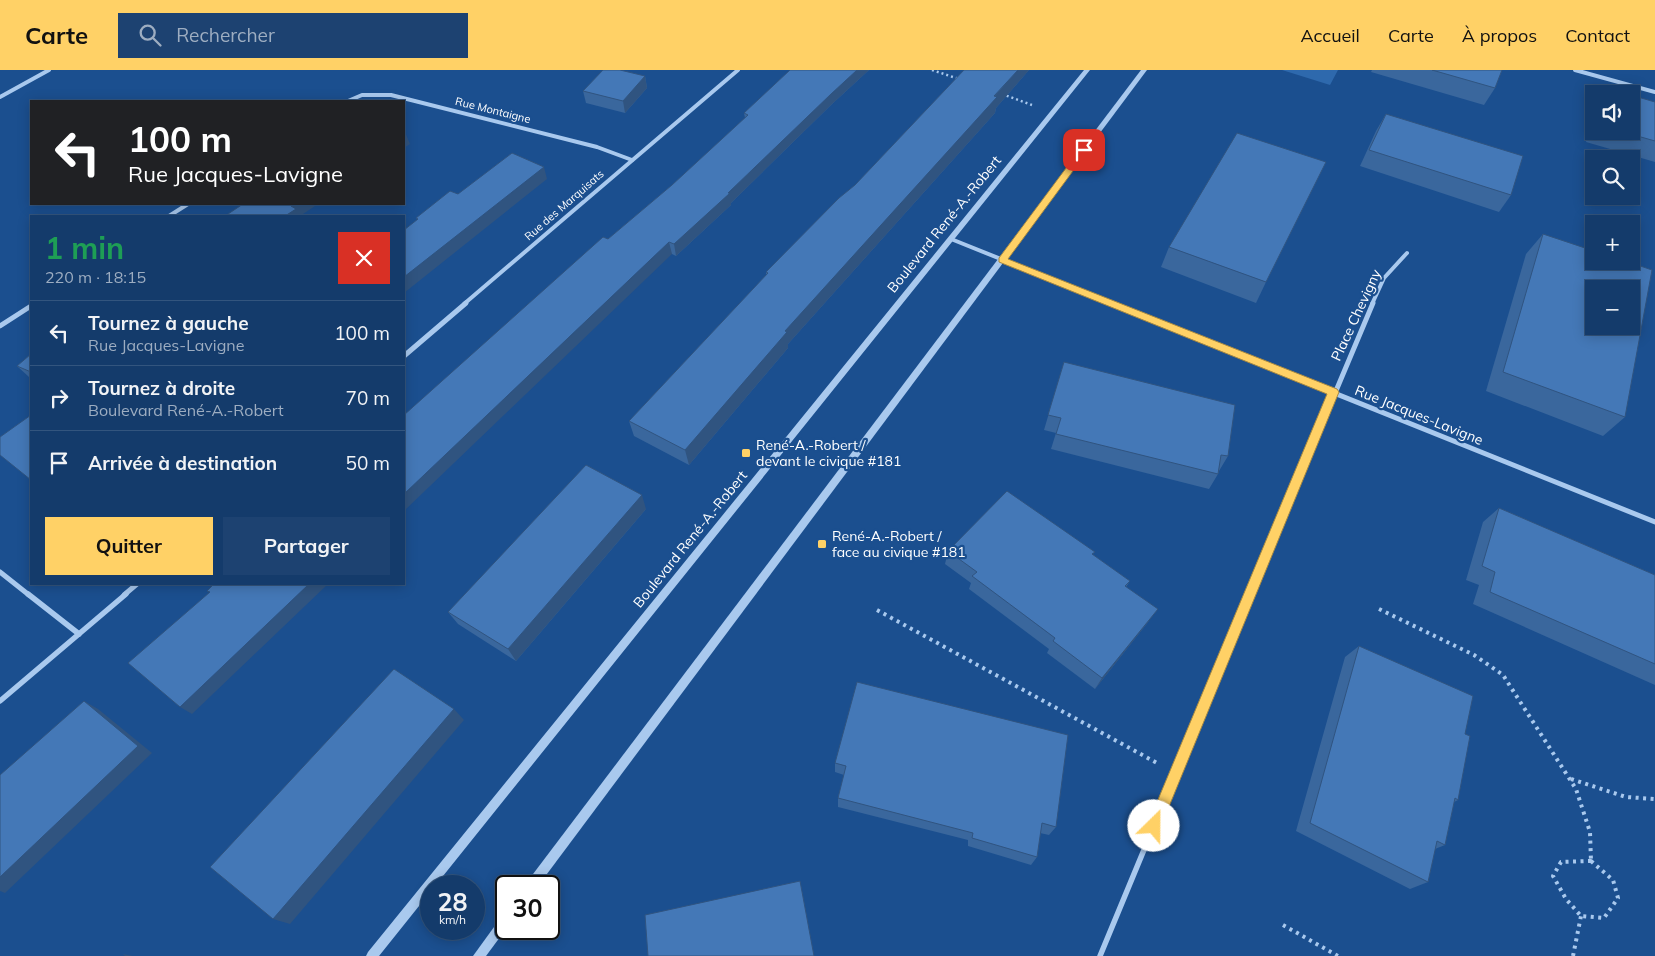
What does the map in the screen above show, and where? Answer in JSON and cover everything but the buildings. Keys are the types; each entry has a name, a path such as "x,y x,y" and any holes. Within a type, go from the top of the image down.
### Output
{"street":[{"path":"0,97 50,70"},
{"name":"Rue des Marquisats","path":"405,355 738,70"},
{"name":"Boulevard René-A.-Robert","path":"372,956 1087,70"},
{"path":"539,875 1144,70"},
{"path":"1575,70 1655,92"},
{"name":"Rue Montaigne","path":"350,100 362,95 391,95 598,147 632,160"},
{"path":"171,215 186,205"},
{"name":"Rue Jacques-Lavigne","path":"951,240 1655,522"},
{"name":"Place Chevigny","path":"1100,956 1333,392 1384,278 1407,253"},
{"path":"0,326 30,307"},
{"path":"0,572 79,634"},
{"path":"0,701 136,585"},
{"path":"479,956 495,935"}],"path":[{"path":"932,70 960,80"},
{"path":"998,93 1035,106"},
{"path":"1379,609 1474,655 1503,675 1576,789 1590,832 1591,861"},
{"path":"877,610 1176,774"},
{"path":"1570,779 1626,796 1655,799"},
{"path":"1591,861 1613,880 1618,898 1604,918 1581,916 1566,899 1553,876 1561,862 1591,861"},
{"path":"1574,956 1581,916"},
{"path":"1283,926 1338,956"}],"shaded area":[{"path":"1282,70 1338,70 1330,85"}],"place":[{"name":"René-A.-Robert / devant le civique #181","path":"746,453"},
{"name":"René-A.-Robert / face au civique #181","path":"822,544"}],"route":[{"path":"1084,150 1002,260 1333,392 1154,826"}]}
